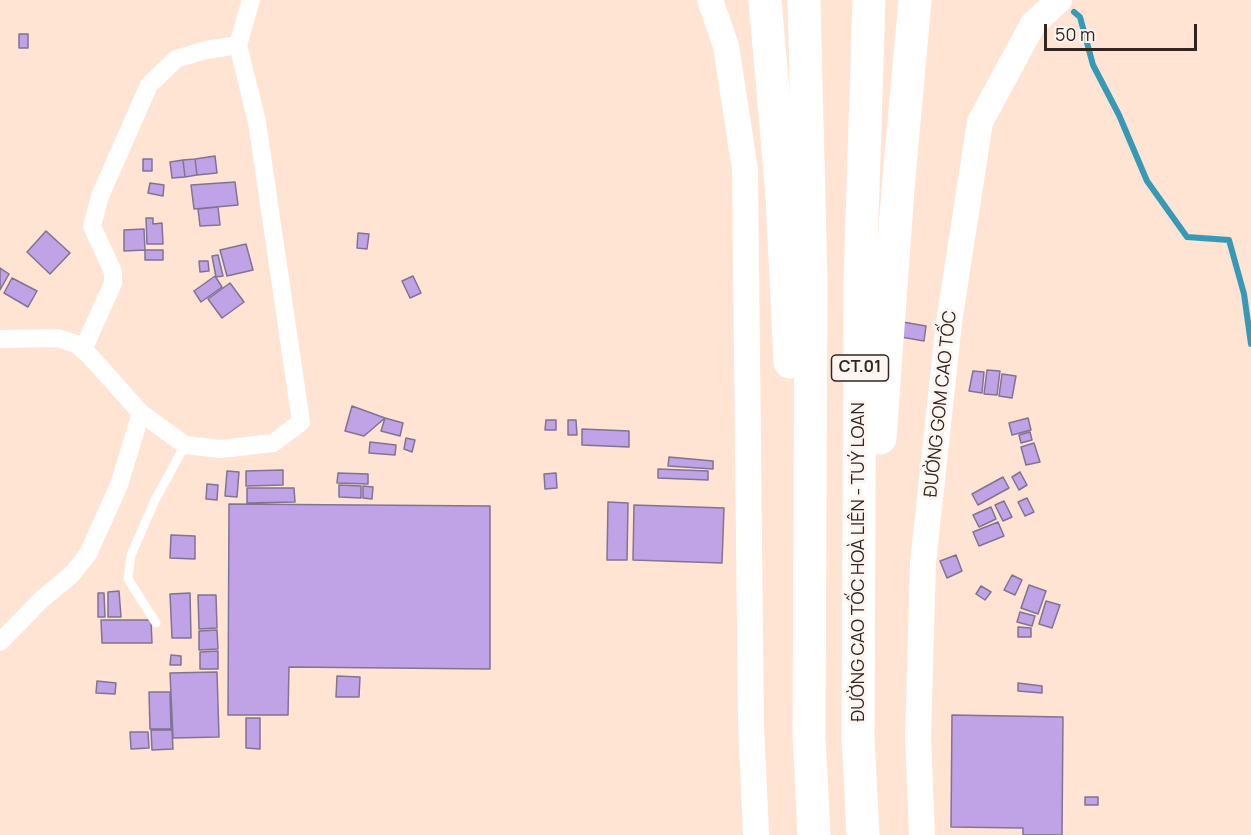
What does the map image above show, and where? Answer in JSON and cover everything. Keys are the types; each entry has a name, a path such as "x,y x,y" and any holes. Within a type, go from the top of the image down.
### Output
{"highway":[{"path":"765,0 782,196 809,736"},
{"name":"CT.01","path":"804,0 812,281 809,736 814,835"},
{"name":"ĐƯỜNG CAO TỐC HOÀ LIÊN - TUÝ LOAN","path":"863,835 858,736 860,281 868,0"},
{"path":"858,736 898,189 915,0"}],"main road":[{"path":"710,0 726,46 745,170 751,725 756,835"},
{"name":"ĐƯỜNG GOM CAO TỐC","path":"922,835 918,737 923,563 950,322 980,122 1033,24 1059,0"}],"street":[{"path":"0,339 58,338 76,344 141,412 185,445 221,449 273,443 301,422 257,122 238,45 251,0"},
{"path":"83,350 113,283 113,272 92,226 100,196 149,86 176,60 206,50 238,45"},
{"path":"0,642 41,600 72,574 88,554 119,485 141,412"}],"lane":[{"path":"156,623 128,579 131,555 155,500 185,445"}],"building":[{"path":"19,34 28,34 28,48 19,48"},
{"path":"215,156 217,173 197,175 195,159"},
{"path":"143,159 152,159 152,171 143,171"},
{"path":"195,159 197,175 185,177 183,160"},
{"path":"183,160 185,177 172,178 170,162"},
{"path":"235,182 238,205 194,209 191,185"},
{"path":"150,183 164,185 163,196 148,193"},
{"path":"218,207 220,225 200,226 198,209"},
{"path":"146,218 153,218 153,224 162,223 163,244 147,244"},
{"path":"144,229 145,250 124,251 124,230"},
{"path":"46,231 70,253 50,274 27,252"},
{"path":"358,233 369,234 367,249 357,248"},
{"path":"246,244 253,270 227,276 220,250"},
{"path":"145,250 163,250 163,260 145,260"},
{"path":"218,255 223,276 216,277 212,256"},
{"path":"199,261 208,261 209,271 200,272"},
{"path":"0,268 9,274 0,290"},
{"path":"215,276 222,287 201,302 194,291"},
{"path":"413,276 421,293 410,298 402,281"},
{"path":"12,278 37,291 28,307 4,293"},
{"path":"230,283 244,302 222,318 208,299"},
{"path":"903,322 926,326 924,341 901,337"},
{"path":"987,370 1000,371 997,395 984,394"},
{"path":"973,371 984,372 982,393 969,391"},
{"path":"1002,374 1016,376 1012,398 999,396"},
{"path":"352,406 385,418 364,436 345,431"},
{"path":"385,418 403,423 400,436 381,431"},
{"path":"1028,418 1031,430 1012,435 1009,423"},
{"path":"546,420 556,420 556,430 545,430"},
{"path":"568,420 576,420 577,435 568,435"},
{"path":"582,429 629,431 629,447 582,445"},
{"path":"1030,432 1032,440 1021,443 1019,435"},
{"path":"406,438 415,440 412,452 404,449"},
{"path":"370,442 396,445 395,455 369,453"},
{"path":"1034,443 1040,462 1026,465 1021,447"},
{"path":"669,457 713,461 713,469 668,466"},
{"path":"658,469 708,471 708,480 658,478"},
{"path":"283,470 283,485 246,486 246,471"},
{"path":"227,471 239,472 237,497 225,496"},
{"path":"1020,472 1027,485 1019,490 1012,477"},
{"path":"338,473 368,474 368,484 337,483"},
{"path":"556,473 557,488 545,489 544,474"},
{"path":"1003,477 1009,488 978,505 972,494"},
{"path":"207,484 218,485 217,500 206,499"},
{"path":"339,485 361,486 361,498 339,497"},
{"path":"363,486 373,487 372,499 363,498"},
{"path":"247,488 294,488 295,502 247,503"},
{"path":"1027,498 1034,512 1025,516 1018,502"},
{"path":"1004,501 1012,517 1003,521 995,505"},
{"path":"608,502 628,503 627,560 607,560"},
{"path":"229,504 490,506 490,669 289,667 288,715 228,715"},
{"path":"634,505 724,508 722,563 633,560"},
{"path":"991,507 996,519 979,527 973,515"},
{"path":"998,522 1004,536 979,546 973,532"},
{"path":"171,535 195,536 195,559 170,558"},
{"path":"956,555 962,571 947,578 940,561"},
{"path":"1012,575 1022,580 1015,595 1004,590"},
{"path":"1029,585 1046,591 1038,614 1021,608"},
{"path":"981,586 991,592 985,600 976,594"},
{"path":"119,591 121,617 108,617 108,592"},
{"path":"98,593 104,593 105,617 98,617"},
{"path":"190,593 191,638 172,638 170,594"},
{"path":"198,595 216,595 217,628 199,629"},
{"path":"1046,601 1060,605 1052,628 1039,624"},
{"path":"1020,612 1035,616 1032,626 1017,622"},
{"path":"101,620 151,620 152,643 102,643"},
{"path":"1018,627 1031,628 1031,637 1018,637"},
{"path":"217,630 218,649 199,650 199,631"},
{"path":"218,651 218,669 200,669 200,652"},
{"path":"171,655 181,656 181,665 170,665"},
{"path":"217,672 219,737 173,738 170,673"},
{"path":"337,676 360,677 359,697 336,697"},
{"path":"97,681 116,683 115,694 96,693"},
{"path":"1018,683 1042,686 1042,693 1018,691"},
{"path":"149,692 170,692 171,729 150,729"},
{"path":"952,715 1063,717 1062,835 1023,835 1023,828 951,827"},
{"path":"246,718 260,718 260,749 246,748"},
{"path":"151,730 172,730 173,749 152,750"},
{"path":"130,732 148,732 149,748 131,749"},
{"path":"1085,797 1098,797 1098,805 1085,805"}],"waterway":[{"path":"1074,12 1080,17 1093,65 1119,115 1147,181 1187,237 1229,240 1244,294 1251,344"}]}
